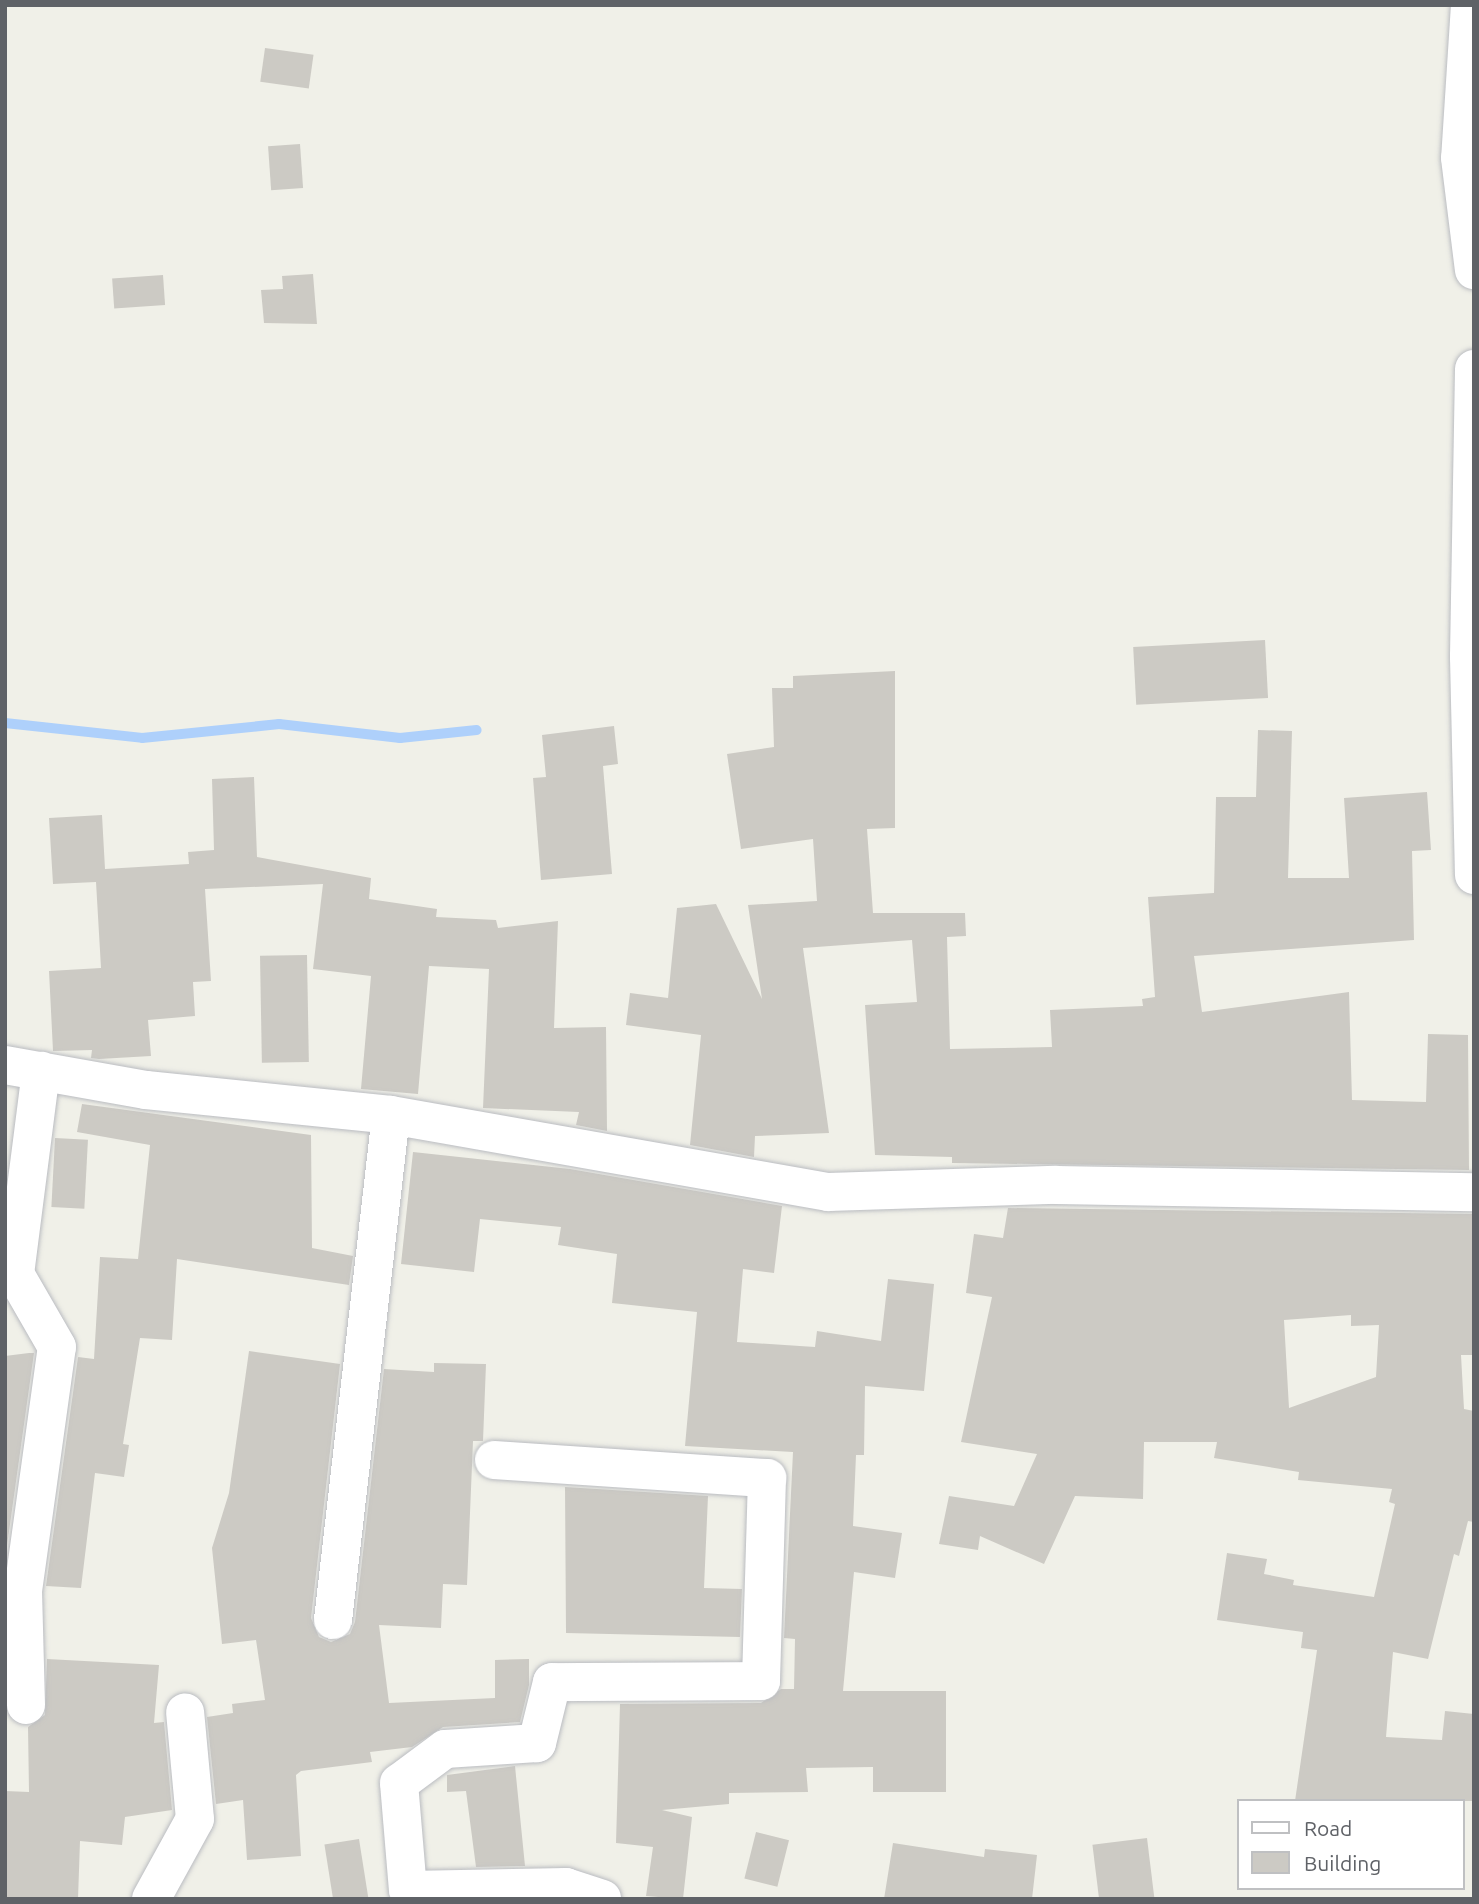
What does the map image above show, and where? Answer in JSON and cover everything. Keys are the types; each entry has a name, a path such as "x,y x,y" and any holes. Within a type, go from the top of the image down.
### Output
{"street":[{"path":"1470,5 1460,158 1471,256"},
{"path":"1474,369 1469,657 1474,875"},
{"path":"26,1705 23,1591 57,1347 15,1274 23,1068 146,1090 391,1115 828,1192 1056,1185 1474,1192"},
{"path":"333,1619 391,1115"},
{"path":"494,1460 767,1478 761,1681 552,1682 537,1743 444,1749 399,1783 408,1890 460,1894 566,1887 602,1899"},
{"path":"151,1899 195,1819 185,1712"}],"building":[{"path":"265,48 314,55 309,88 260,82"},
{"path":"300,144 303,188 271,190 268,146"},
{"path":"313,274 317,324 264,323 261,290 283,289 282,276"},
{"path":"163,275 165,305 114,308 112,279"},
{"path":"1265,640 1268,698 1136,705 1133,647"},
{"path":"895,671 895,828 867,829 873,913 965,913 966,936 947,937 950,1049 1052,1047 1050,1010 1143,1006 1142,999 1155,997 1148,897 1214,893 1216,797 1256,797 1258,730 1292,731 1288,878 1349,878 1344,798 1427,792 1431,850 1412,851 1414,940 1194,956 1202,1012 1349,992 1352,1100 1426,1102 1428,1034 1468,1035 1469,1170 952,1163 952,1157 875,1155 865,1005 917,1002 912,940 803,948 829,1133 755,1136 754,1157 690,1145 701,1035 626,1025 630,993 668,998 677,908 716,904 762,999 748,905 817,901 813,839 741,849 727,754 774,747 772,688 793,688 793,676"},
{"path":"614,726 618,764 603,766 612,874 541,880 533,778 546,777 542,735"},
{"path":"254,777 257,857 371,878 369,899 437,909 436,917 496,920 498,928 558,921 554,1028 606,1027 607,1131 576,1125 579,1112 483,1108 489,969 429,966 418,1094 361,1089 371,976 313,969 323,884 205,889 211,981 193,982 195,1016 148,1020 151,1056 99,1059 91,1058 92,1050 53,1051 49,971 101,968 96,882 53,884 49,818 102,815 105,869 189,864 188,852 214,850 212,779"},
{"path":"307,955 309,1062 262,1063 260,956"},
{"path":"82,1104 311,1135 312,1248 353,1256 349,1285 177,1259 172,1340 140,1338 123,1444 129,1445 124,1477 95,1473 81,1588 46,1586 78,1357 94,1359 100,1257 138,1259 150,1145 77,1132"},
{"path":"55,1138 88,1140 84,1209 51,1207"},
{"path":"413,1152 570,1169 782,1206 774,1273 743,1269 737,1342 815,1347 817,1331 881,1341 888,1279 934,1284 924,1391 865,1386 864,1455 856,1455 853,1526 902,1533 895,1578 854,1572 843,1691 946,1691 946,1792 873,1792 873,1767 806,1768 808,1792 729,1793 729,1804 662,1810 692,1817 683,1899 646,1896 653,1847 616,1843 620,1704 761,1703 781,1689 794,1689 795,1639 784,1638 793,1452 685,1446 697,1312 612,1303 617,1254 558,1245 561,1227 480,1219 474,1272 401,1264"},
{"path":"1008,1208 1474,1214 1474,1355 1461,1355 1464,1409 1474,1411 1474,1522 1468,1521 1459,1556 1454,1554 1428,1659 1393,1652 1386,1737 1442,1740 1445,1711 1474,1714 1474,1801 1295,1799 1317,1650 1301,1648 1303,1632 1217,1620 1227,1553 1267,1559 1264,1574 1294,1580 1293,1585 1374,1597 1395,1504 1389,1502 1392,1489 1298,1480 1299,1472 1214,1458 1217,1442 1144,1442 1143,1499 1075,1496 1044,1564 980,1536 978,1550 939,1544 949,1496 1014,1506 1037,1454 961,1442 992,1297 966,1293 974,1234 1003,1238","holes":["1351,1315 1351,1326 1379,1325 1376,1377 1289,1408 1284,1320"]},
{"path":"249,1351 340,1364 311,1618 319,1637 331,1642 350,1634 355,1622 384,1369 434,1372 434,1363 486,1364 483,1441 473,1441 467,1585 443,1584 441,1628 379,1625 389,1703 495,1698 495,1660 529,1659 529,1685 520,1722 443,1727 412,1747 370,1752 372,1762 301,1771 296,1775 301,1856 247,1860 243,1800 216,1804 207,1717 233,1713 232,1704 265,1700 256,1640 222,1644 212,1548 229,1493"},
{"path":"34,1353 5,1560 5,1356"},
{"path":"565,1487 708,1496 704,1588 742,1589 740,1637 566,1633"},
{"path":"47,1659 159,1665 154,1723 164,1722 172,1810 125,1817 122,1845 80,1841 78,1899 5,1899 5,1791 29,1792 28,1727 45,1715"},
{"path":"515,1766 525,1866 476,1867 466,1791 447,1792 447,1775"},
{"path":"756,1832 789,1840 777,1887 744,1879"},
{"path":"1147,1838 1154,1899 1099,1899 1092,1845"},
{"path":"359,1839 369,1899 333,1899 324,1844"},
{"path":"893,1843 984,1857 985,1849 1037,1855 1032,1899 884,1899"}],"waterway":[{"path":"5,723 142,738 279,724 400,738 477,730"}]}
